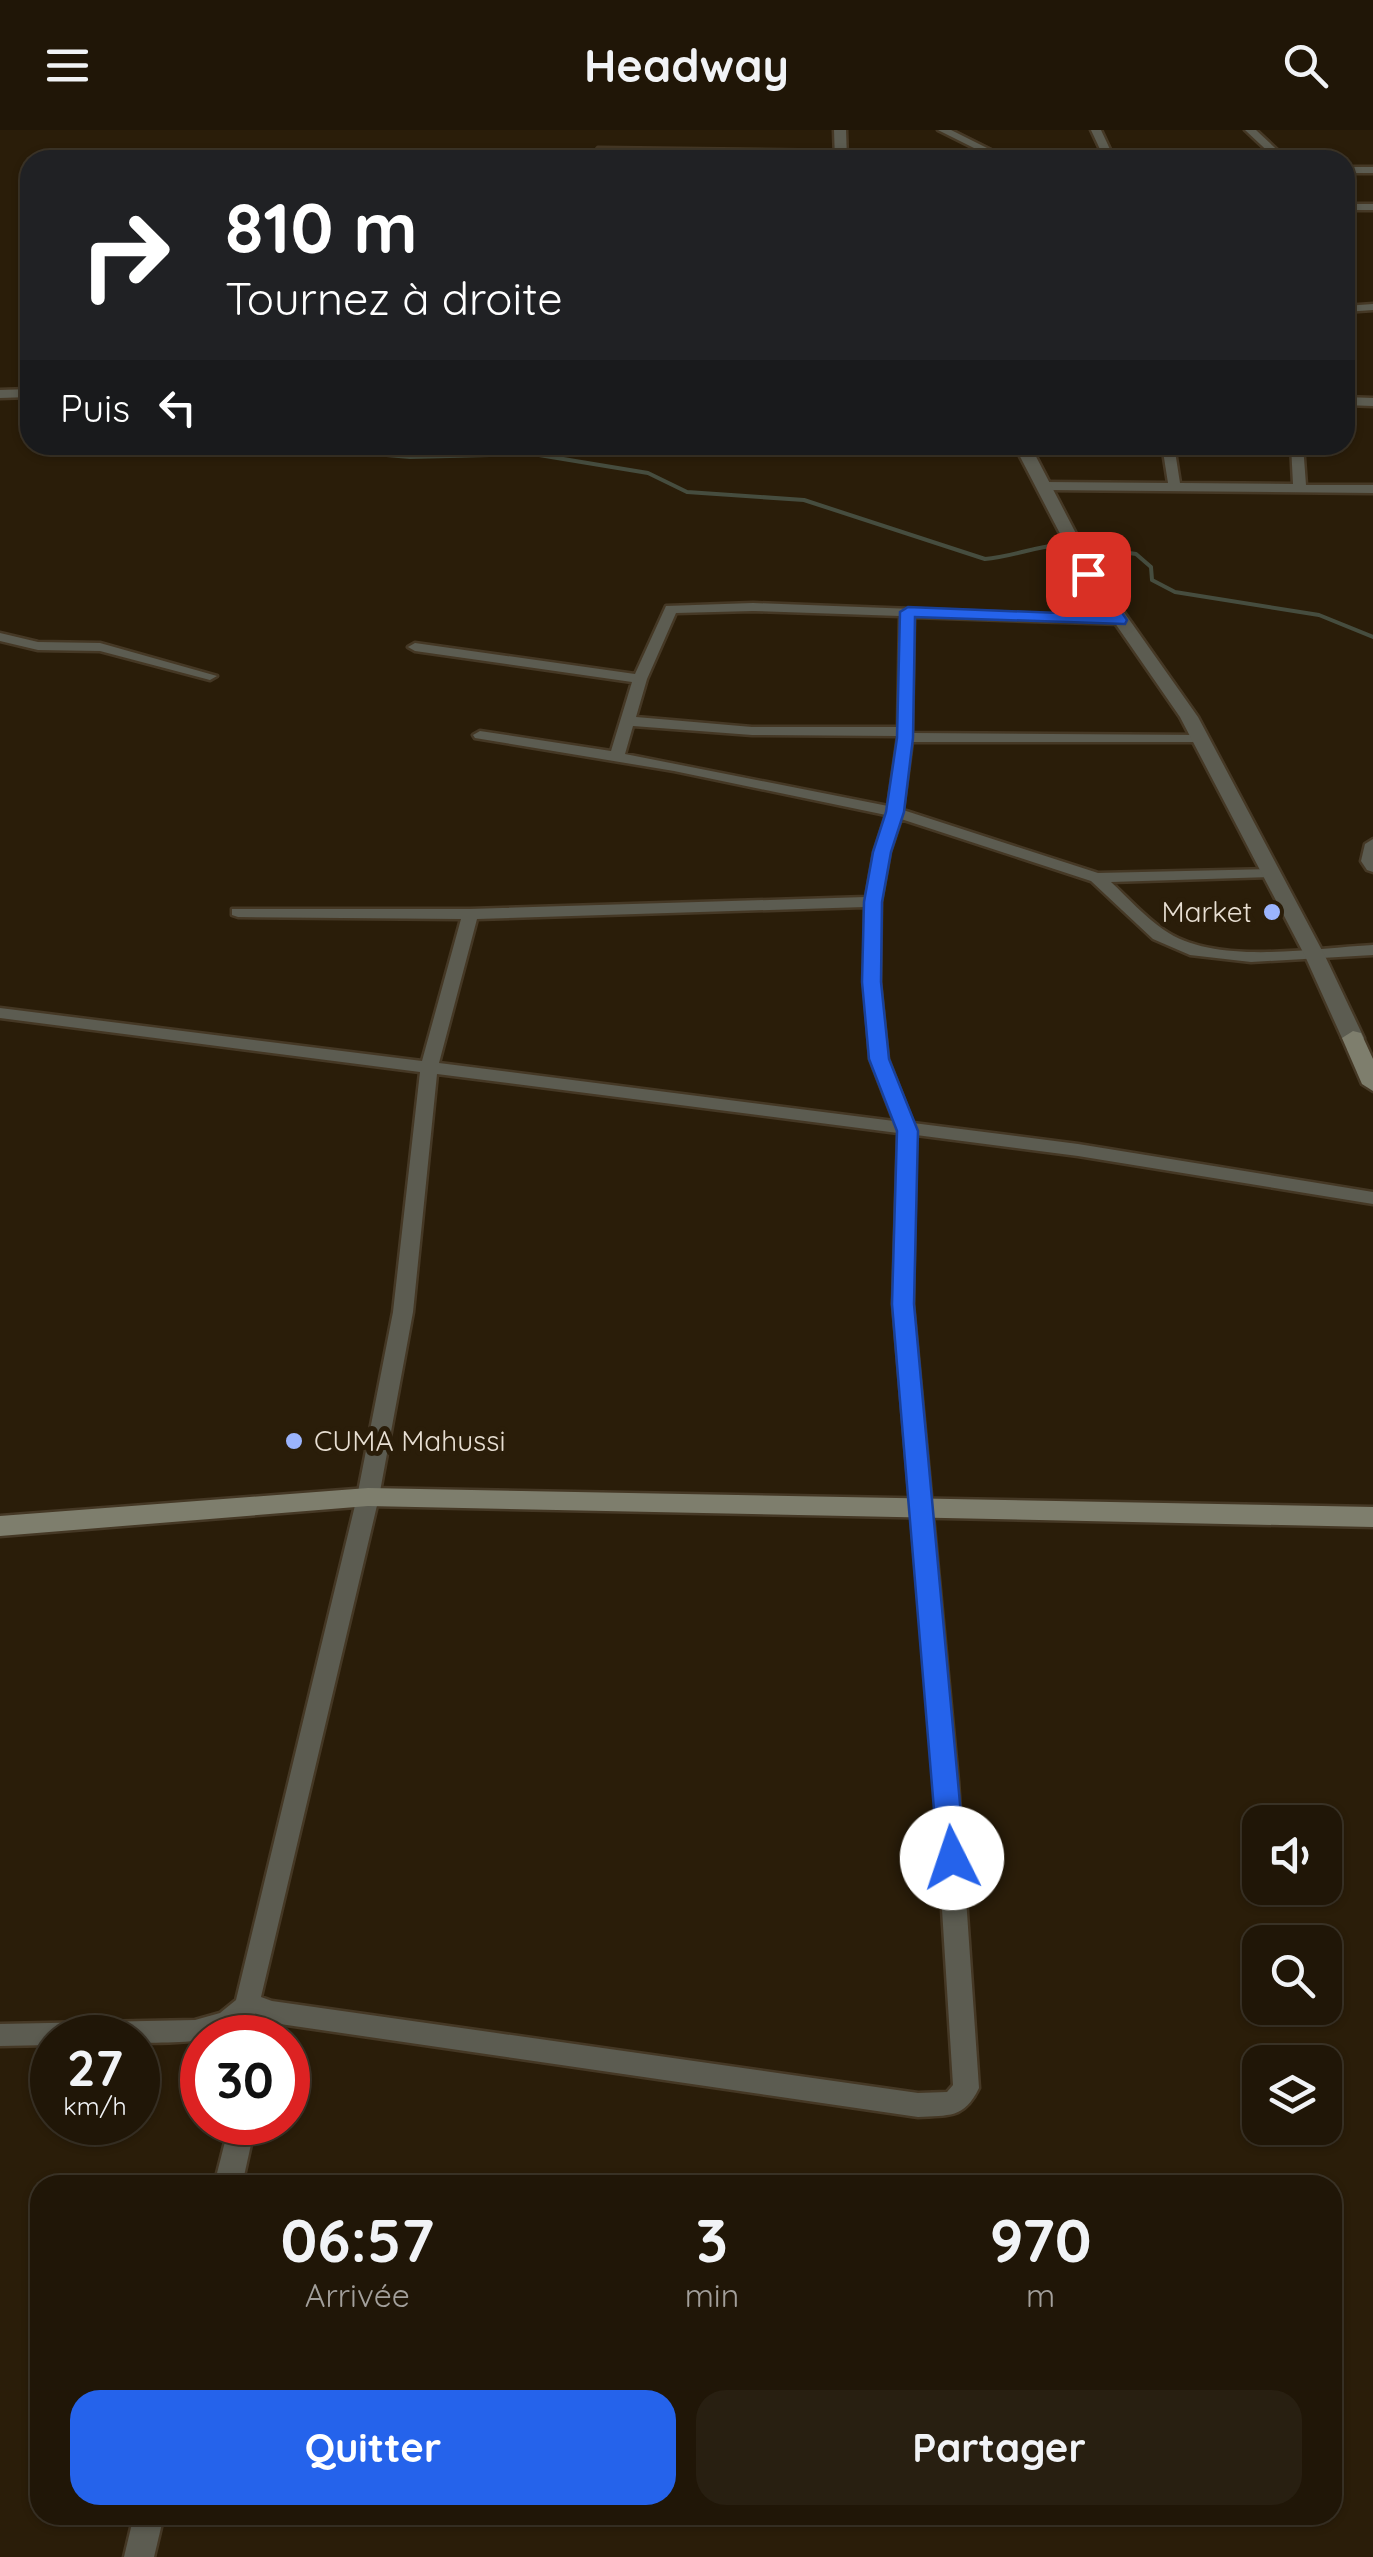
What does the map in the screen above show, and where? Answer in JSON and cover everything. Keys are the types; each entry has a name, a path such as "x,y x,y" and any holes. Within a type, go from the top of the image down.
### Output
{"main road":[{"path":"1363,1040 1373,1084"},
{"path":"0,1526 368,1497 1373,1518"}],"street":[{"path":"943,130 985,150"},
{"path":"1250,130 1272,150"},
{"path":"1028,455 1072,546 1201,740 1363,1040"},
{"path":"1170,455 1175,489"},
{"path":"1298,455 1300,488"},
{"path":"1046,486 1373,489"},
{"path":"617,756 640,679 669,611 676,608 1120,620"},
{"path":"310,2024 918,2105 954,2102 966,2088 946,1781 903,1304 907,1131 879,1059 872,982 873,902 882,852 895,812 905,735 908,612"},
{"path":"0,638 38,646 100,647 210,676"},
{"path":"416,646 640,679"},
{"path":"628,721 752,732 803,729 905,735 1201,740"},
{"path":"480,735 617,756 895,812 1097,878 1271,872"},
{"path":"1373,844 1369,861 1373,867"},
{"path":"1097,878 1159,935 1182,948 1251,957 1373,950"},
{"path":"238,912 470,914 873,902"},
{"path":"259,2015 248,1997 368,1497 403,1312 428,1068 470,914"},
{"path":"0,1013 1078,1150 1373,1198"},
{"path":"0,2036 180,2031"},
{"path":"230,2175 238,2145"},
{"path":"140,2557 147,2525"}],"waterway":[{"path":"386,455 492,455"},
{"path":"539,455 648,473 687,492 804,500 985,559 1059,545"},
{"path":"1083,546 1136,554 1151,567 1152,580 1175,592 1319,615 1373,637"}],"place":[{"name":"Market","path":"1272,912"},
{"name":"CUMA Mahussi","path":"294,1441"}],"route":[{"path":"952,1858 903,1304 907,1131 879,1059 872,982 873,902 882,852 895,812 905,738 908,612 1120,620 1088,574"}]}
